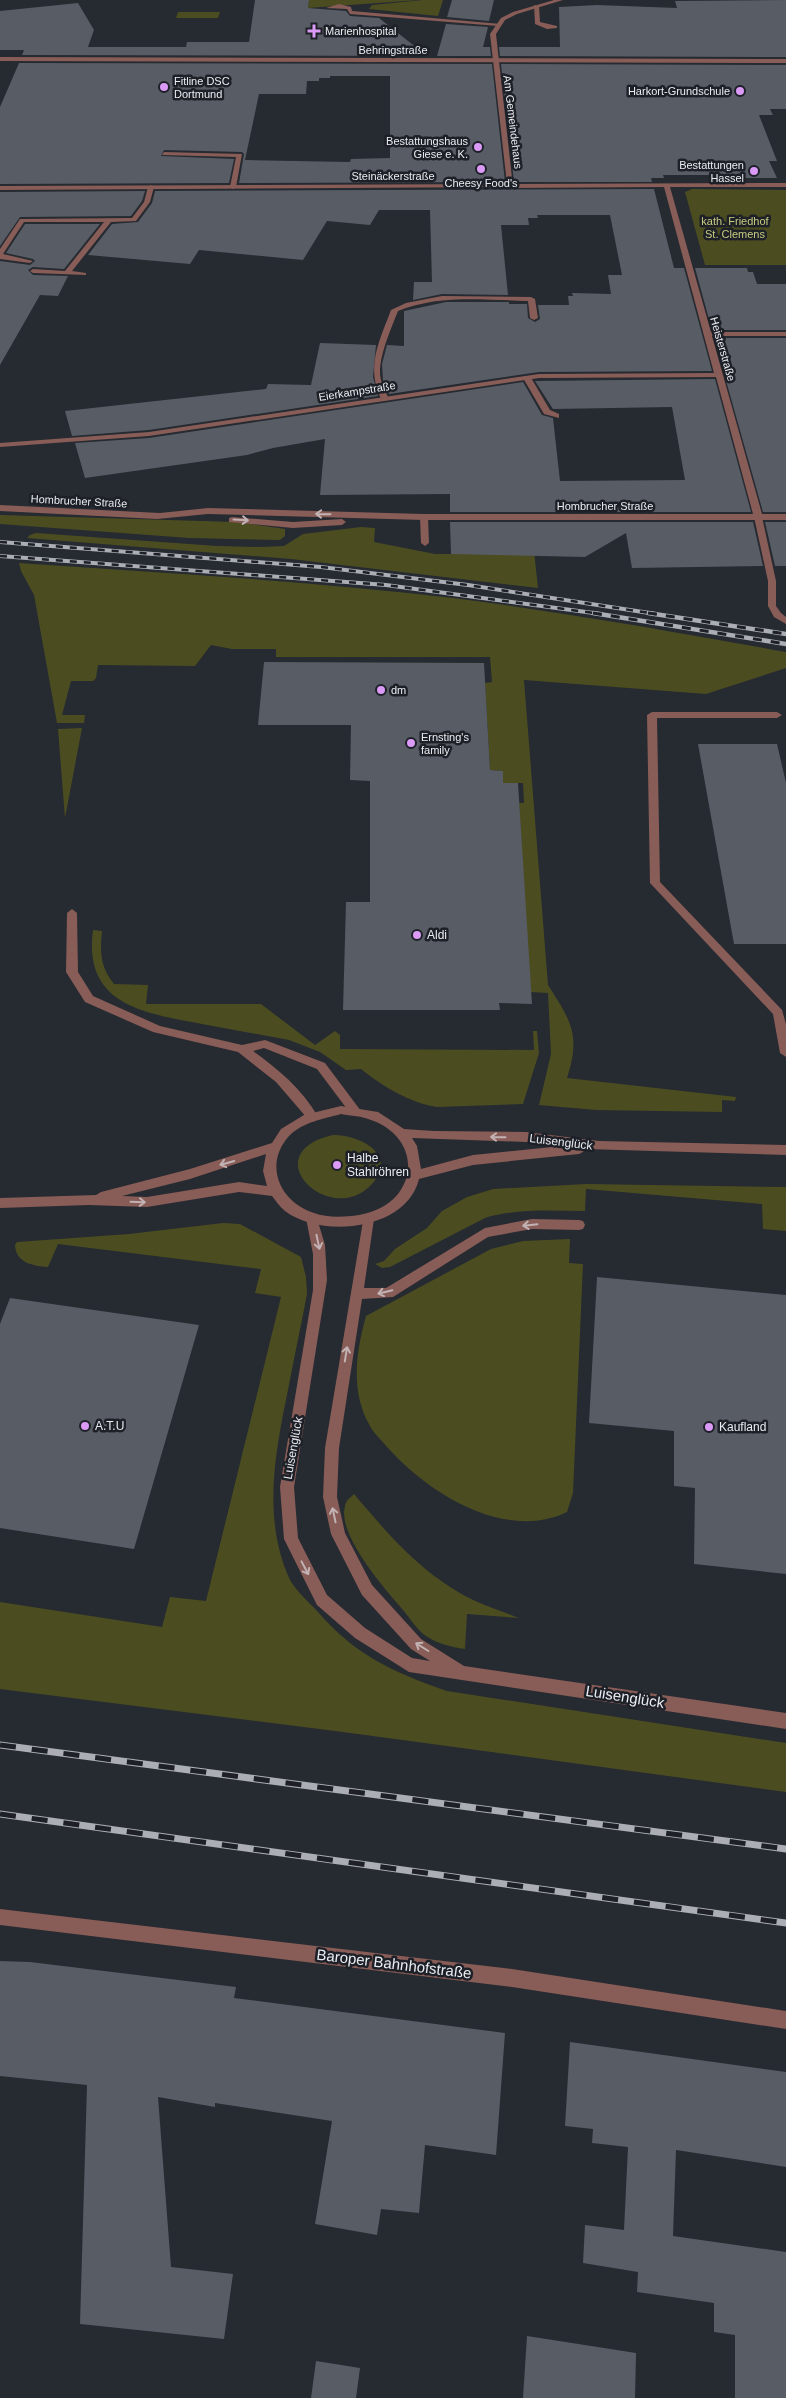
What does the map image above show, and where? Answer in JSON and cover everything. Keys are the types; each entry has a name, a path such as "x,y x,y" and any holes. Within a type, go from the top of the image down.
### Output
{"street":[{"path":"350,12 345,7 328,10 338,14 350,12 498,24 515,12 560,0"},
{"path":"536,6 537,23 546,27 555,27"},
{"name":"Am Gemeindehaus","path":"498,24 493,34 495,60 511,186"},
{"name":"Behringstraße","path":"0,59 786,61"},
{"path":"164,154 240,155 232,187"},
{"name":"Steinäckerstraße","path":"0,188 667,187 786,185"},
{"path":"30,261 7,259 1,257 0,254 22,220 134,220 147,202 151,187"},
{"name":"Heisterstraße","path":"667,187 758,517 772,581 772,606 777,615 786,621"},
{"path":"67,273 109,220"},
{"path":"33,271 84,274"},
{"path":"385,399 377,379 383,342 395,310 408,302 428,299 531,300 534,318"},
{"path":"707,334 786,334"},
{"name":"Eierkampstraße","path":"0,445 149,434 527,378 718,374"},
{"path":"527,378 547,412 556,416"},
{"name":"Hombrucher Straße","path":"0,508 157,516 293,526 424,517 786,517"},
{"path":"424,517 425,543"},
{"path":"777,715 652,715 655,884 778,1013 786,1053"},
{"path":"72,913 72,972 89,999 157,1029 242,1048 265,1044 322,1066 354,1110"},
{"path":"242,1048 274,1071 295,1093 311,1116"},
{"name":"Luisenglück","path":"273,1147 282,1134 293,1125 311,1116 329,1111 354,1110 377,1116 389,1122 403,1133 415,1154 415,1174 473,1160 599,1146"},
{"name":"Luisenglück","path":"403,1133 434,1136 526,1138 599,1146 786,1150"},
{"path":"89,1200 190,1174 273,1147 269,1172 271,1182 277,1192 290,1206 312,1218 344,1222 368,1219 401,1200 411,1186 415,1174"},
{"path":"0,1203 89,1200 147,1202 239,1187 277,1192"},
{"name":"Luisenglück","path":"312,1218 323,1266 287,1487 291,1539 322,1600 360,1633 409,1664 786,1721"},
{"name":"Luisenglück","path":"368,1219 332,1448 330,1497 338,1534 367,1590 416,1644 464,1672"},
{"path":"356,1294 388,1293 486,1233 532,1224 579,1226"},
{"name":"Baroper Bahnhofstraße","path":"0,1917 512,1978 786,2020"}],"green space":[{"path":"309,0 419,0 308,8"},
{"path":"443,0 438,16 369,9 372,5"},
{"path":"178,12 220,12 218,18 176,18"},
{"name":"kath. Friedhof St. Clemens","path":"692,189 786,190 786,265 705,265 685,192"},
{"path":"0,515 236,522 285,529 285,536 280,540 189,538 0,524"},
{"path":"361,527 375,528 374,542 435,554 510,554 534,551 538,588 291,559 27,538 36,533 217,546 261,547 284,546 303,534"},
{"path":"19,563 291,582 453,598 578,616 786,652 786,668 706,694 524,680 548,985 568,1019 573,1039 571,1063 567,1078 736,1097 735,1101 722,1100 722,1112 596,1110 539,1105 551,1054 548,993 530,992 519,803 524,803 523,783 503,783 503,771 490,770 485,683 492,682 490,657 276,657 276,649 232,649 211,645 195,666 98,665 96,678 93,681 71,681 62,715 85,715 84,723 57,723 34,595 21,571"},
{"path":"82,728 65,818 58,729"},
{"path":"93,930 102,931 102,959 109,978 114,984 148,985 146,1004 261,1004 315,1045 335,1031 340,1035 340,1049 534,1050 533,1031 537,1031 539,1053 523,1104 437,1107 427,1105 397,1093 361,1069 346,1070 320,1052 289,1040 180,1020 139,1009 122,1001 108,990 98,975 92,955"},
{"path":"333,1135 356,1139 374,1150 379,1157 381,1166 378,1176 369,1187 352,1197 335,1198 318,1192 306,1182 299,1170 299,1156 310,1144"},
{"path":"586,1184 786,1187 786,1231 763,1229 762,1204 586,1189 585,1211 535,1211 509,1213 485,1218 390,1267 382,1268 375,1264 384,1261 395,1249 427,1228 442,1211 467,1197 493,1189"},
{"path":"223,1223 240,1224 301,1257 306,1277 307,1294 279,1438 274,1486 274,1510 281,1557 290,1580 332,1627 346,1640 376,1661 409,1677 447,1691 786,1743 786,1792 343,1732 0,1689 0,1602 162,1627 170,1597 206,1601 281,1297 255,1293 261,1269 58,1244 48,1267 42,1267 22,1260 18,1256 15,1245 17,1242 129,1234"},
{"path":"570,1239 569,1263 583,1264 573,1493 567,1512 543,1520 518,1521 494,1517 469,1508 446,1496 424,1481 387,1447 372,1429 364,1413 357,1386 358,1358 366,1316 491,1249 523,1241"},
{"path":"354,1494 392,1537 432,1574 465,1596 519,1618 467,1614 465,1649 445,1645 426,1636 385,1589 355,1546 344,1518 348,1499"}],"building":[{"path":"255,0 309,0 308,8 346,11 350,16 379,18 427,56 22,55 24,50 0,50 0,11 78,3 94,30 88,47 186,47 187,42 249,42"},
{"path":"452,0 494,0 489,21 447,17"},
{"path":"786,0 786,57 500,56 499,47 560,47 559,7 597,5 677,8 675,1"},
{"path":"446,24 488,27 483,47 490,47 491,56 437,56"},
{"path":"19,63 492,64 505,182 239,183 244,154 242,152 164,150 161,156 234,159 229,183 0,184 0,107","holes":["330,76 390,76 390,158 351,159 350,162 245,160 259,94 306,94 307,81 319,81 319,78 330,78"]},
{"path":"501,64 786,65 786,109 770,109 773,115 759,115 777,161 769,161 777,178 742,178 740,175 663,175 664,178 651,178 652,182 514,182"},
{"path":"654,189 674,268 684,268 712,371 539,372 389,394 383,380 382,364 387,345 404,346 404,311 446,302 509,302 509,304 527,304 528,318 535,322 540,319 538,305 569,305 568,296 573,296 572,293 611,294 608,275 622,275 610,215 537,215 538,218 528,218 529,225 501,225 508,295 442,294 413,300 414,282 432,282 430,210 379,210 370,225 327,221 303,260 199,250 190,264 88,255 112,224 138,222 152,203 155,191"},
{"path":"145,191 142,201 131,216 20,217 0,246 0,192"},
{"path":"25,224 100,224 64,269 33,267 28,270 33,275 68,276 58,296 40,295 0,365 0,261 30,265 35,261 6,253"},
{"path":"695,268 747,268 748,272 753,272 757,284 786,284 786,330 712,330"},
{"path":"714,338 786,338 786,512 763,512"},
{"path":"320,343 376,345 373,377 378,396 149,430 72,436 65,411 266,389 268,384 311,385"},
{"path":"715,379 751,512 450,512 450,494 320,495 325,439 273,448 247,455 85,478 75,443 149,438 523,382 542,415 553,418 560,481 685,480 672,407 553,409 535,381"},
{"path":"450,522 753,522 763,566 632,568 626,533 585,557 451,554"},
{"path":"765,522 786,522 786,566 775,566"},
{"path":"264,662 484,663 490,770 503,771 503,783 518,783 532,1004 499,1003 500,1010 343,1010 346,902 370,902 370,781 350,780 351,725 258,725"},
{"path":"698,744 777,744 786,783 786,944 734,944"},
{"name":"Kaufland","path":"597,1277 786,1295 786,1574 694,1564 695,1488 674,1486 674,1431 589,1423"},
{"name":"A.T.U","path":"10,1298 199,1325 134,1549 0,1528 0,1324"},
{"path":"0,1961 30,1962 236,1987 234,1998 505,2033 496,2155 425,2145 419,2213 381,2209 377,2235 315,2224 332,2121 215,2103 215,2107 158,2097 171,2267 233,2274 224,2339 80,2324 87,2085 0,2076"},
{"path":"570,2042 786,2072 786,2167 676,2150 673,2236 786,2252 786,2398 735,2398 735,2335 714,2332 714,2303 637,2292 638,2272 583,2263 585,2225 624,2230 628,2147 592,2143 593,2129 565,2126"},
{"path":"527,2336 636,2353 635,2398 523,2398"},
{"path":"316,2361 360,2368 356,2398 311,2398"}],"railway":[{"path":"0,542 321,567 468,585 656,614"},
{"path":"0,556 386,585 601,614"},
{"path":"593,613 786,644"},
{"path":"648,613 786,634"},
{"path":"0,1745 786,1849"},
{"path":"0,1814 786,1923"}],"place":[{"name":"Marienhospital","path":"314,31"},
{"name":"Fitline DSC Dortmund","path":"164,87"},
{"name":"Harkort-Grundschule","path":"740,91"},
{"name":"Bestattungshaus Giese e. K.","path":"478,147"},
{"name":"Cheesy Food's","path":"481,169"},
{"name":"Bestattungen Hassel","path":"754,171"},
{"name":"dm","path":"381,690"},
{"name":"Ernsting's family","path":"411,743"},
{"name":"Aldi","path":"417,935"},
{"name":"Halbe Stahlröhren","path":"337,1165"},
{"name":"A.T.U","path":"85,1426"},
{"name":"Kaufland","path":"709,1427"}]}
